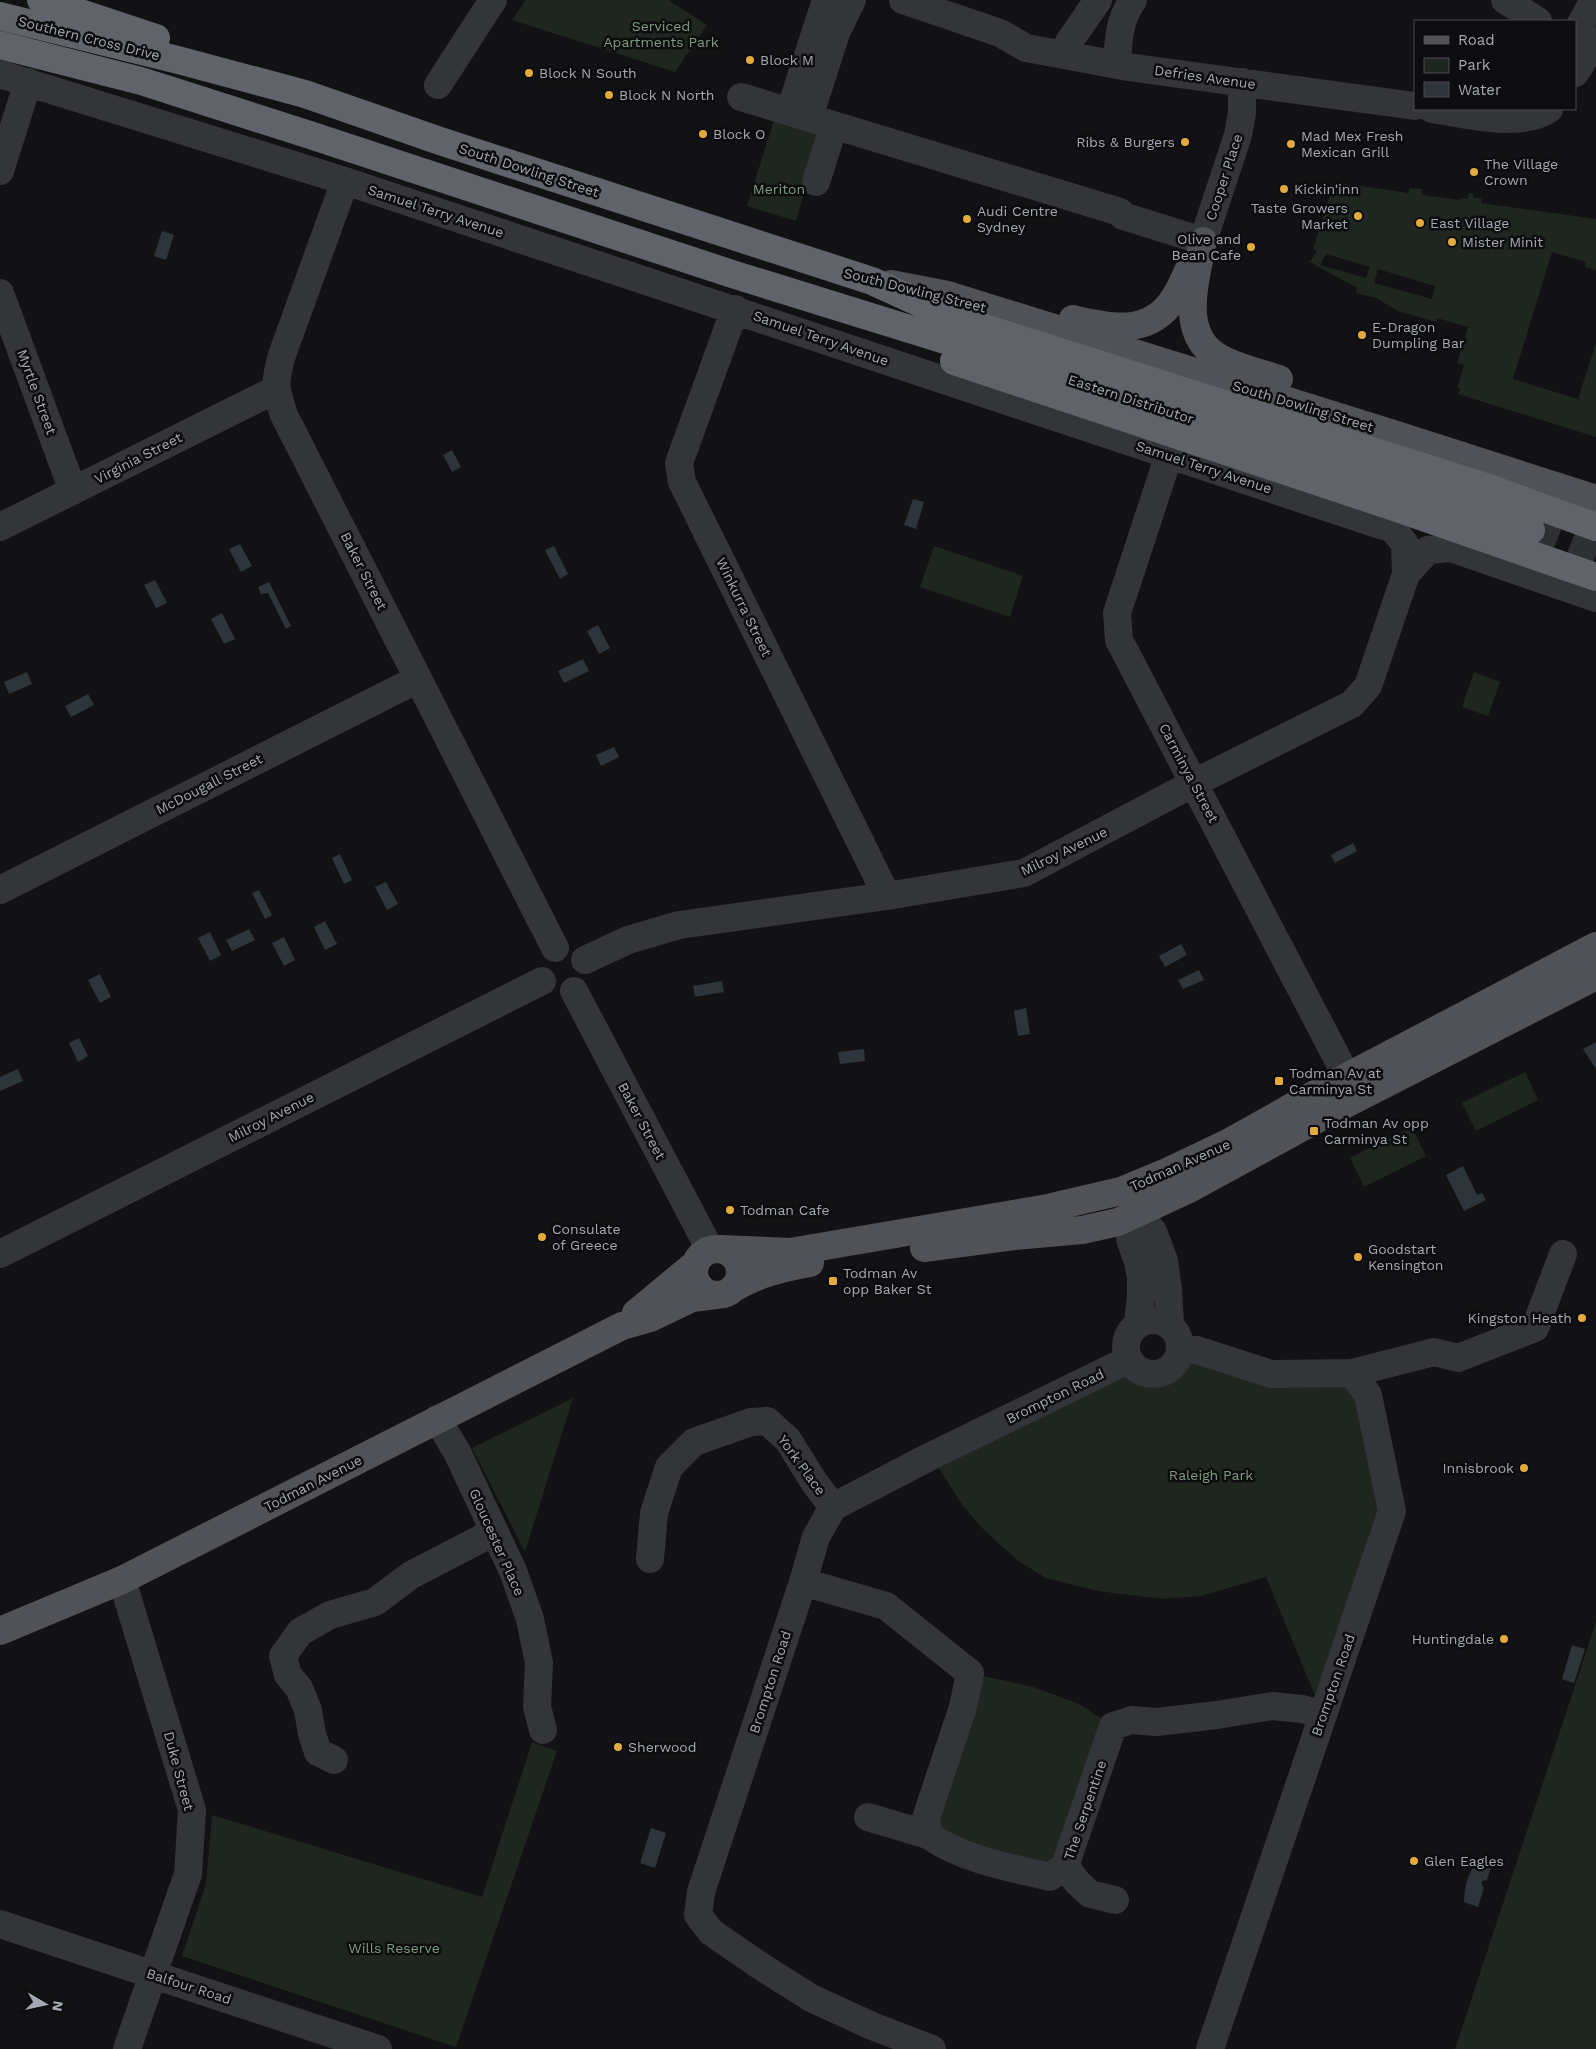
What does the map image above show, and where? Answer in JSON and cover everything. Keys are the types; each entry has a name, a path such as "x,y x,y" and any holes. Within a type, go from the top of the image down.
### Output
{"highway":[{"path":"41,0 268,76 440,141"},
{"name":"Southern Cross Drive","path":"0,16 178,60"},
{"name":"Southern Cross Drive","path":"0,45 141,81 729,273"},
{"name":"South Dowling Street","path":"178,60 305,94 440,141 872,281"},
{"path":"729,273 837,320 991,374 1372,500 1596,578"},
{"name":"Eastern Distributor","path":"729,273 1058,375 1531,530"},
{"name":"Eastern Distributor","path":"872,281 953,318 1477,484 1596,527"}],"main road":[{"path":"948,295 1039,311 1101,325 1135,326 1152,320 1170,304 1203,240"},
{"path":"1203,240 1195,282 1192,312 1197,335 1206,348 1227,361 1349,402 1370,413 1397,435"},
{"name":"South Dowling Street","path":"872,281 948,295 1596,499"},
{"name":"Todman Avenue","path":"622,1326 707,1255 790,1252 1048,1208 1121,1191 1197,1158 1257,1128 1347,1076 1596,946"},
{"name":"Todman Avenue","path":"0,1631 122,1580 622,1326 650,1318 692,1298 724,1292 748,1279 765,1273 809,1263 1014,1236 1082,1230 1103,1226 1135,1215 1191,1188 1390,1081 1596,976"},
{"path":"1048,1208 1077,1212 1116,1206 1127,1209 1135,1215 1139,1204 1148,1193 1182,1174 1197,1158"},
{"path":"729,1252 735,1257 739,1265 740,1274 724,1292 708,1294 700,1289 695,1282 693,1273 707,1255 729,1252"}],"street":[{"path":"438,85 493,0"},
{"path":"816,182 811,118 826,0"},
{"path":"811,118 836,33 852,0"},
{"name":"Defries Avenue","path":"903,0 1000,33 1026,48 1090,61 1414,106"},
{"path":"1070,42 1098,0"},
{"path":"1118,50 1119,31 1125,12 1133,0"},
{"path":"1505,0 1536,20"},
{"path":"1586,51 1594,0"},
{"name":"Defries Avenue","path":"1000,33 1030,34 1118,50 1414,93"},
{"name":"Samuel Terry Avenue","path":"0,74 345,181 1393,529 1404,544 1406,574"},
{"path":"0,171 28,82"},
{"name":"Cooper Place","path":"1203,240 1238,135 1242,113 1242,82"},
{"path":"742,97 1120,212 1123,216 1203,240"},
{"path":"1440,110 1515,120 1535,117 1547,110"},
{"name":"Baker Street","path":"345,181 282,355 276,374 275,390 284,415 554,948"},
{"name":"Myrtle Street","path":"0,293 73,491"},
{"name":"Winkurra Street","path":"735,309 680,464 682,482 887,896"},
{"name":"Virginia Street","path":"0,527 275,390"},
{"name":"Carminya Street","path":"1169,456 1117,612 1119,640 1347,1076"},
{"path":"1406,574 1428,550 1451,548 1596,598"},
{"name":"Milroy Avenue","path":"585,960 636,937 679,925 887,896 1024,873 1194,783 1352,704 1368,686 1406,574"},
{"name":"McDougall Street","path":"0,890 418,679"},
{"path":"568,947 581,954 585,960 587,974 580,987 567,994 553,991 542,981 540,966 543,958 554,948 568,947"},
{"name":"Milroy Avenue","path":"0,1254 542,981"},
{"name":"Baker Street","path":"574,991 705,1240 707,1255"},
{"path":"1135,1215 1130,1238 1141,1278 1142,1294 1138,1323"},
{"path":"1135,1215 1153,1232 1164,1261 1175,1337 1174,1365 1161,1373 1144,1373 1135,1368 1128,1360 1125,1351 1126,1339 1130,1331 1138,1323 1150,1319 1160,1320 1175,1337 1197,1350 1271,1374 1352,1373 1434,1352 1458,1358 1535,1328 1563,1254"},
{"name":"Brompton Road","path":"932,2049 872,2026 812,1998 759,1965 711,1932 698,1915 701,1892 803,1582 816,1537 833,1507 931,1456 1128,1360"},
{"name":"Brompton Road","path":"1210,2049 1392,1511 1368,1395 1352,1373"},
{"name":"Gloucester Place","path":"437,1419 457,1452 513,1571 530,1620 539,1663 537,1707 543,1730"},
{"name":"York Place","path":"650,1559 654,1514 669,1466 694,1442 751,1422 767,1421 788,1440 814,1482 833,1507"},
{"path":"334,1760 318,1752 312,1734 308,1710 299,1688 288,1675 283,1656 300,1632 330,1615 375,1602 411,1575 494,1532"},
{"name":"Duke Street","path":"122,1580 192,1810 188,1874 127,2049"},
{"path":"803,1582 886,1606 970,1673 963,1707 926,1818 928,1835 868,1817"},
{"name":"The Serpentine","path":"928,1835 942,1845 960,1853 1050,1877 1065,1866 1114,1726 1132,1720 1156,1722 1272,1706 1302,1709 1323,1714"},
{"path":"1065,1866 1078,1883 1090,1894 1115,1900"},
{"name":"Balfour Road","path":"0,1924 378,2049"}],"green space":[{"name":"Serviced Apartments Park","path":"526,0 668,0 707,25 675,72 512,20"},
{"name":"Meriton","path":"775,117 822,132 796,221 747,206"},
{"path":"1334,182 1408,193 1410,188 1422,189 1422,195 1460,200 1460,198 1468,199 1469,193 1473,193 1473,197 1482,199 1481,203 1596,219 1596,270 1585,267 1586,262 1552,252 1513,379 1578,399 1596,343 1596,437 1458,394 1460,389 1457,388 1464,365 1457,363 1468,327 1437,318 1436,322 1398,311 1376,298 1356,293 1357,288 1310,262 1317,251 1313,249","holes":["1326,254 1370,267 1366,278 1320,265","1378,269 1435,286 1432,299 1374,283"]},
{"path":"934,546 1023,576 1010,617 920,587"},
{"path":"1474,672 1500,682 1488,716 1462,707"},
{"path":"1525,1072 1538,1100 1476,1131 1462,1103"},
{"path":"1412,1127 1426,1156 1364,1187 1350,1158"},
{"name":"Raleigh Park","path":"1177,1359 1352,1373 1392,1511 1323,1715 1266,1577 1201,1596 1162,1599 1098,1591 1046,1578 1017,1560 981,1527 963,1506 931,1456 1135,1368 1147,1373 1158,1373 1164,1371"},
{"path":"573,1398 525,1552 472,1448"},
{"path":"1596,1622 1596,2049 1455,2049"},
{"path":"970,1673 1033,1687 1079,1704 1113,1726 1065,1866 928,1835"},
{"name":"Wills Reserve","path":"532,1742 557,1751 456,2047 182,1956 206,1884 212,1815 482,1897"}],"water":[{"path":"162,231 174,235 166,260 154,256"},
{"path":"452,450 461,467 452,472 443,455"},
{"path":"913,499 924,502 916,529 904,525"},
{"path":"240,544 252,566 241,572 229,549"},
{"path":"554,546 568,574 560,579 545,550"},
{"path":"155,580 167,603 156,608 144,585"},
{"path":"269,582 291,626 286,629 268,593 261,594 258,587"},
{"path":"222,613 235,639 224,644 211,619"},
{"path":"598,625 610,648 599,654 587,631"},
{"path":"583,659 589,671 564,683 558,671"},
{"path":"27,672 32,684 9,694 4,682"},
{"path":"88,694 94,705 71,717 65,706"},
{"path":"614,747 619,757 601,766 596,755"},
{"path":"1353,843 1357,851 1335,863 1331,855"},
{"path":"340,854 352,880 344,884 332,858"},
{"path":"386,882 398,904 387,910 375,887"},
{"path":"259,890 272,915 265,919 252,893"},
{"path":"325,921 337,944 325,950 314,927"},
{"path":"249,929 255,940 232,951 226,940"},
{"path":"210,932 221,955 210,961 198,938"},
{"path":"284,937 295,960 284,966 272,943"},
{"path":"1181,944 1187,955 1165,967 1159,956"},
{"path":"1199,970 1204,980 1183,989 1178,980"},
{"path":"100,974 111,997 100,1003 88,980"},
{"path":"722,981 724,992 695,997 693,986"},
{"path":"1026,1008 1030,1034 1018,1036 1014,1011"},
{"path":"79,1038 88,1056 78,1062 69,1043"},
{"path":"1596,1042 1596,1069 1583,1049"},
{"path":"864,1049 865,1061 840,1064 838,1052"},
{"path":"18,1069 23,1081 0,1091 0,1077"},
{"path":"1463,1166 1477,1195 1482,1193 1486,1200 1464,1211 1446,1175"},
{"path":"1572,1645 1585,1649 1574,1683 1562,1679"},
{"path":"651,1828 666,1833 655,1868 640,1863"},
{"path":"1480,1856 1493,1861 1487,1880 1482,1881 1484,1888 1478,1907 1464,1902 1468,1878"}],"tunnel":[{"path":"1531,530 1596,555"}],"place":[{"name":"Block M","path":"750,60"},
{"name":"Block N South","path":"529,73"},
{"name":"Block N North","path":"609,95"},
{"name":"Block O","path":"703,134"},
{"name":"Ribs & Burgers","path":"1185,142"},
{"name":"Mad Mex Fresh Mexican Grill","path":"1291,144"},
{"name":"The Village Crown","path":"1474,172"},
{"name":"Kickin'inn","path":"1284,189"},
{"name":"Taste Growers Market","path":"1358,216"},
{"name":"Audi Centre Sydney","path":"967,219"},
{"name":"East Village","path":"1420,223"},
{"name":"Mister Minit","path":"1452,242"},
{"name":"Olive and Bean Cafe","path":"1251,247"},
{"name":"E-Dragon Dumpling Bar","path":"1362,335"},
{"name":"Todman Av at Carminya St","path":"1279,1081"},
{"name":"Todman Av opp Carminya St","path":"1314,1131"},
{"name":"Todman Cafe","path":"730,1210"},
{"name":"Consulate of Greece","path":"542,1237"},
{"name":"Goodstart Kensington","path":"1358,1257"},
{"name":"Todman Av opp Baker St","path":"833,1281"},
{"name":"Kingston Heath","path":"1582,1318"},
{"name":"Innisbrook","path":"1524,1468"},
{"name":"Huntingdale","path":"1504,1639"},
{"name":"Sherwood","path":"618,1747"},
{"name":"Glen Eagles","path":"1414,1861"}]}
